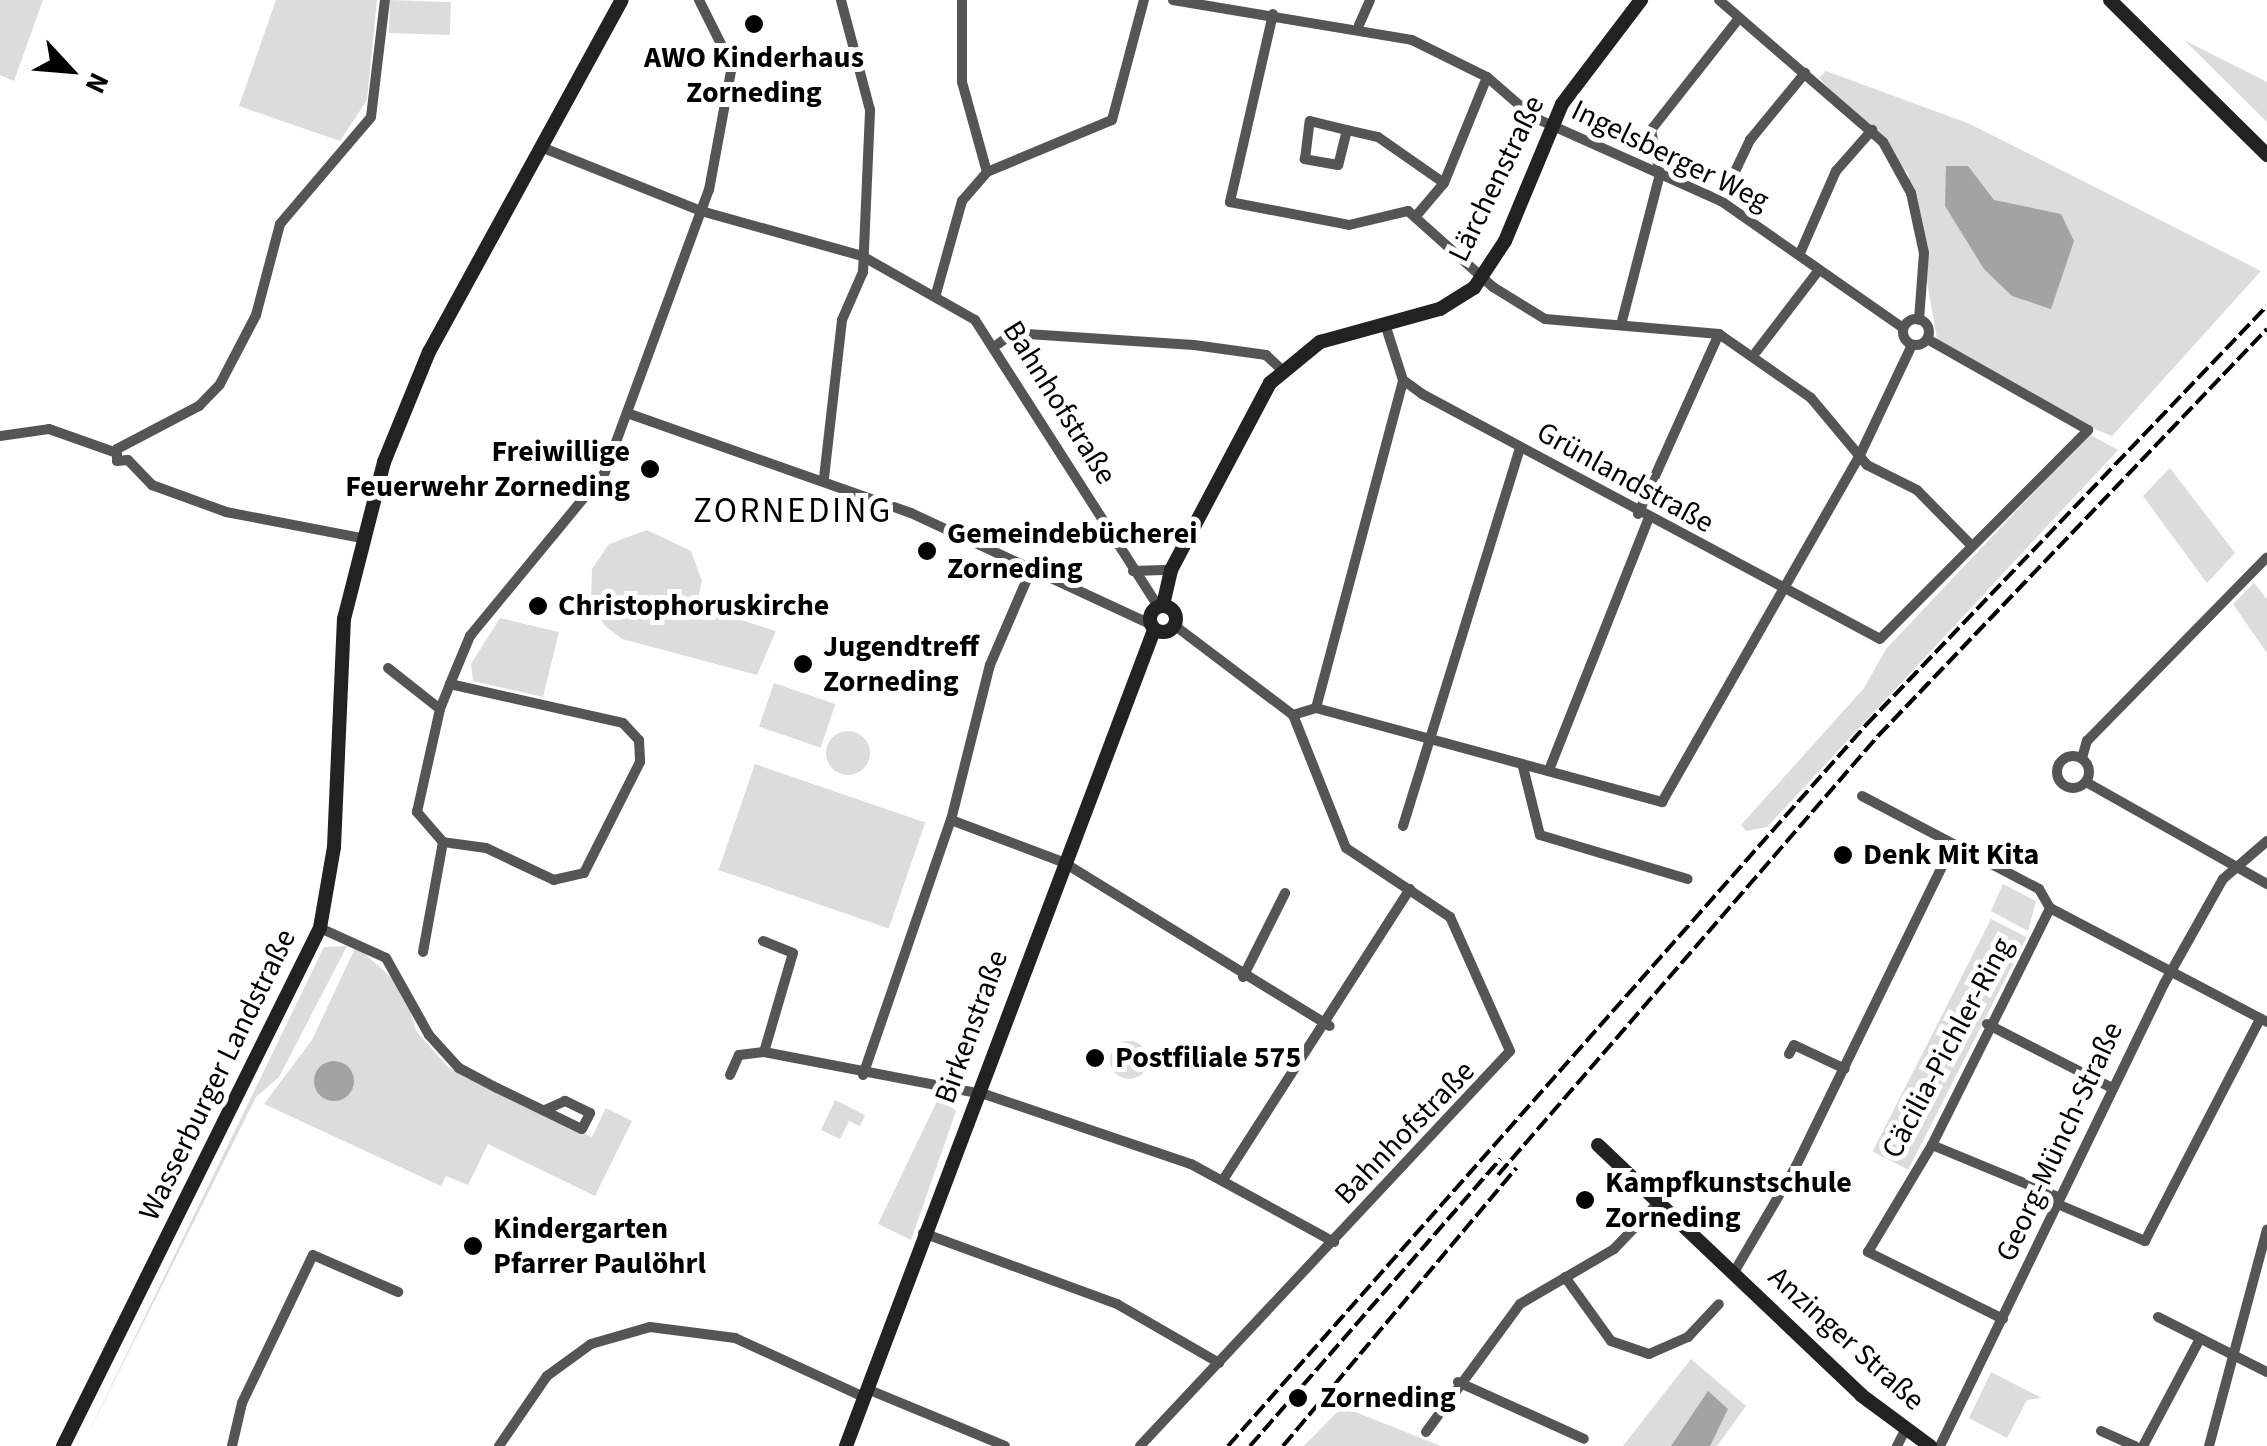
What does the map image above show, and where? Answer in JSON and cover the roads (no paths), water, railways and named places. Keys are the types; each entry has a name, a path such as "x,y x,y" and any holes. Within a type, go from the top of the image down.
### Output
{"street":[{"path":"128,455 220,384 256,315 280,224 370,117 385,0"},
{"name":"Wasserburger Landstraße","path":"63,1446 320,928 334,848 335,700 362,538 429,352 622,0"},
{"path":"450,684 623,722 639,740 640,762 584,873 570,881 486,848 444,842 417,812 440,710 450,684 507,584 586,506 627,413 701,211 732,66 699,0"},
{"path":"824,478 842,320 862,256 870,110 841,0"},
{"path":"962,0 962,82 987,172"},
{"path":"936,294 962,201 987,172 1112,120 1144,0"},
{"name":"Ingelsberger Weg","path":"1173,0 1360,25 1486,78 1551,125 1721,201 1800,251 1819,270 1903,328"},
{"path":"1360,25 1370,0"},
{"name":"Lärchenstraße","path":"1152,627 1171,570 1282,370 1320,342 1452,304 1482,278 1551,125 1641,0"},
{"path":"1273,14 1230,202 1349,225 1393,208 1416,216 1482,278 1545,319 1622,321 1719,334 1756,352 1811,398 1859,456 1917,490 1972,546 2088,430 1927,339 1919,320 1924,253 1911,193 1872,130 1719,0"},
{"path":"2110,0 2267,155"},
{"path":"1622,321 1660,174 1651,130 1739,18"},
{"path":"1721,201 1750,140 1805,73"},
{"path":"1416,216 1444,183 1486,78"},
{"path":"1347,130 1338,165 1305,159 1310,121 1347,130 1378,138 1444,183"},
{"path":"1800,251 1836,170 1872,130"},
{"name":"Bahnhofstraße","path":"541,148 701,211 862,256 936,294 998,344 1132,571 1161,606"},
{"path":"1756,352 1819,270"},
{"path":"1912,345 1903,328 1919,320"},
{"path":"1316,708 1403,380 1385,324"},
{"path":"998,344 1013,333 1194,345 1266,355 1282,370"},
{"path":"1549,770 1643,517 1719,334"},
{"path":"1161,606 1174,625 1293,716 1316,708 1662,802 1859,456 1912,345 1927,339"},
{"name":"Grünlandstraße","path":"1403,380 1780,593 1880,639 1972,546"},
{"path":"627,413 824,478 1152,627 1174,625"},
{"path":"0,436 49,429 128,455 152,485 226,512 362,538"},
{"path":"1403,826 1423,740 1520,449"},
{"path":"2086,782 2082,758 2087,741 2267,558"},
{"path":"863,1075 950,820 990,665 1030,570"},
{"path":"1132,571 1171,570"},
{"name":"Birkenstraße","path":"846,1446 1152,627"},
{"path":"388,668 440,710"},
{"name":"Bahnhofstraße","path":"1143,1442 1508,1058 1470,945 1450,917 1346,848 1293,716"},
{"path":"2082,758 2064,759 2057,772 2066,786 2086,782 2267,884"},
{"path":"1523,767 1540,835 1688,879"},
{"path":"1862,796 2039,889 2050,908 2264,1020 2145,1241 1932,1146"},
{"path":"950,820 1064,862 1243,977 1330,1026"},
{"name":"Georg-Münch-Straße","path":"1940,1446 2171,971 2238,868 2267,841"},
{"path":"424,952 444,842"},
{"path":"1733,1274 1845,1069 1953,844"},
{"path":"1223,1180 1330,1026 1410,889"},
{"path":"1243,977 1286,893"},
{"name":"Cäcilia-Pichler-Ring","path":"2004,1319 1868,1252 1932,1146 1987,1024 2050,908"},
{"path":"320,928 386,958 429,1035 459,1068 545,1110"},
{"path":"764,940 793,953 764,1052"},
{"path":"1987,1024 2112,1088"},
{"path":"1789,1054 1794,1045 1845,1069"},
{"path":"730,1075 739,1056 764,1052 863,1075 978,1094 1223,1180 1334,1242"},
{"name":"Anzinger Straße","path":"1598,1146 1916,1440"},
{"path":"1426,1432 1458,1382 1520,1304 1614,1249 1659,1202"},
{"path":"2209,1446 2236,1359 2267,1230"},
{"path":"923,1233 1117,1304 1220,1363"},
{"path":"232,1446 242,1403 312,1255 398,1292"},
{"path":"1565,1277 1611,1341 1649,1354 1688,1336 1719,1304"},
{"path":"2158,1317 2267,1372"},
{"path":"499,1446 547,1376 591,1344 650,1327 735,1338 1005,1446"},
{"path":"2144,1446 2200,1340"},
{"path":"1458,1382 1584,1439"},
{"path":"2101,1431 2134,1446"},
{"path":"1896,1446 1916,1440"}],"railway":[{"path":"1228,1446 1866,725 2267,306"},
{"path":"1498,1175 1878,736 2267,329"},
{"path":"1250,1446 1500,1159"},
{"path":"1283,1446 1516,1168"}],"place":[{"name":"AWO Kinderhaus Zorneding","path":"754,24"},
{"name":"Freiwillige Feuerwehr Zorneding","path":"650,469"},
{"name":"Gemeindebücherei Zorneding","path":"927,551"},
{"name":"Christophoruskirche","path":"538,606"},
{"name":"Jugendtreff Zorneding","path":"803,664"},
{"name":"Denk Mit Kita","path":"1843,855"},
{"name":"Postfiliale 575","path":"1095,1058"},
{"name":"Kampfkunstschule Zorneding","path":"1585,1200"},
{"name":"Kindergarten Pfarrer Paulöhrl","path":"473,1246"},
{"name":"Zorneding","path":"1298,1398"}],"district":[{"name":"ZORNEDING","path":"793,511"}]}
